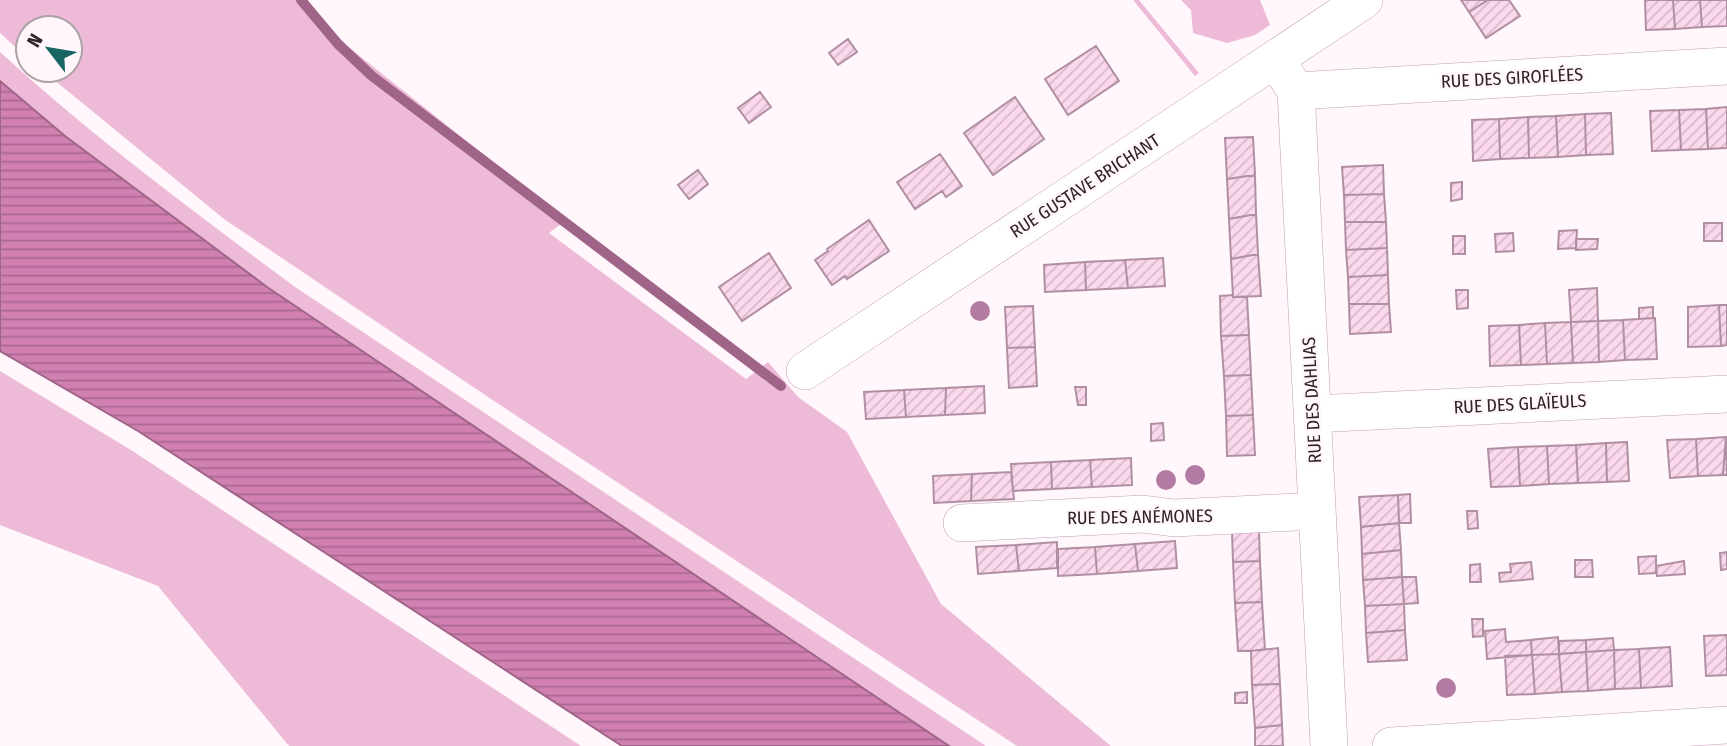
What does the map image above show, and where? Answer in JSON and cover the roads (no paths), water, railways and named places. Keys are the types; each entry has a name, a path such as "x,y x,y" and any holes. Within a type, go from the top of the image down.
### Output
{"street":[{"name":"RUE GUSTAVE BRICHANT","path":"805,371 1364,0"},
{"name":"RUE DES DAHLIAS","path":"1276,60 1296,91 1329,746"},
{"name":"RUE DES GIROFLÉES","path":"1296,91 1727,65"},
{"name":"RUE DES GLAÏEULS","path":"1313,414 1727,394"},
{"name":"RUE DES ANÉMONES","path":"962,523 1143,514 1174,519 1317,511"},
{"path":"1391,746 1727,726"}],"waterway":[{"path":"301,0 338,44 372,76 781,386"}]}
